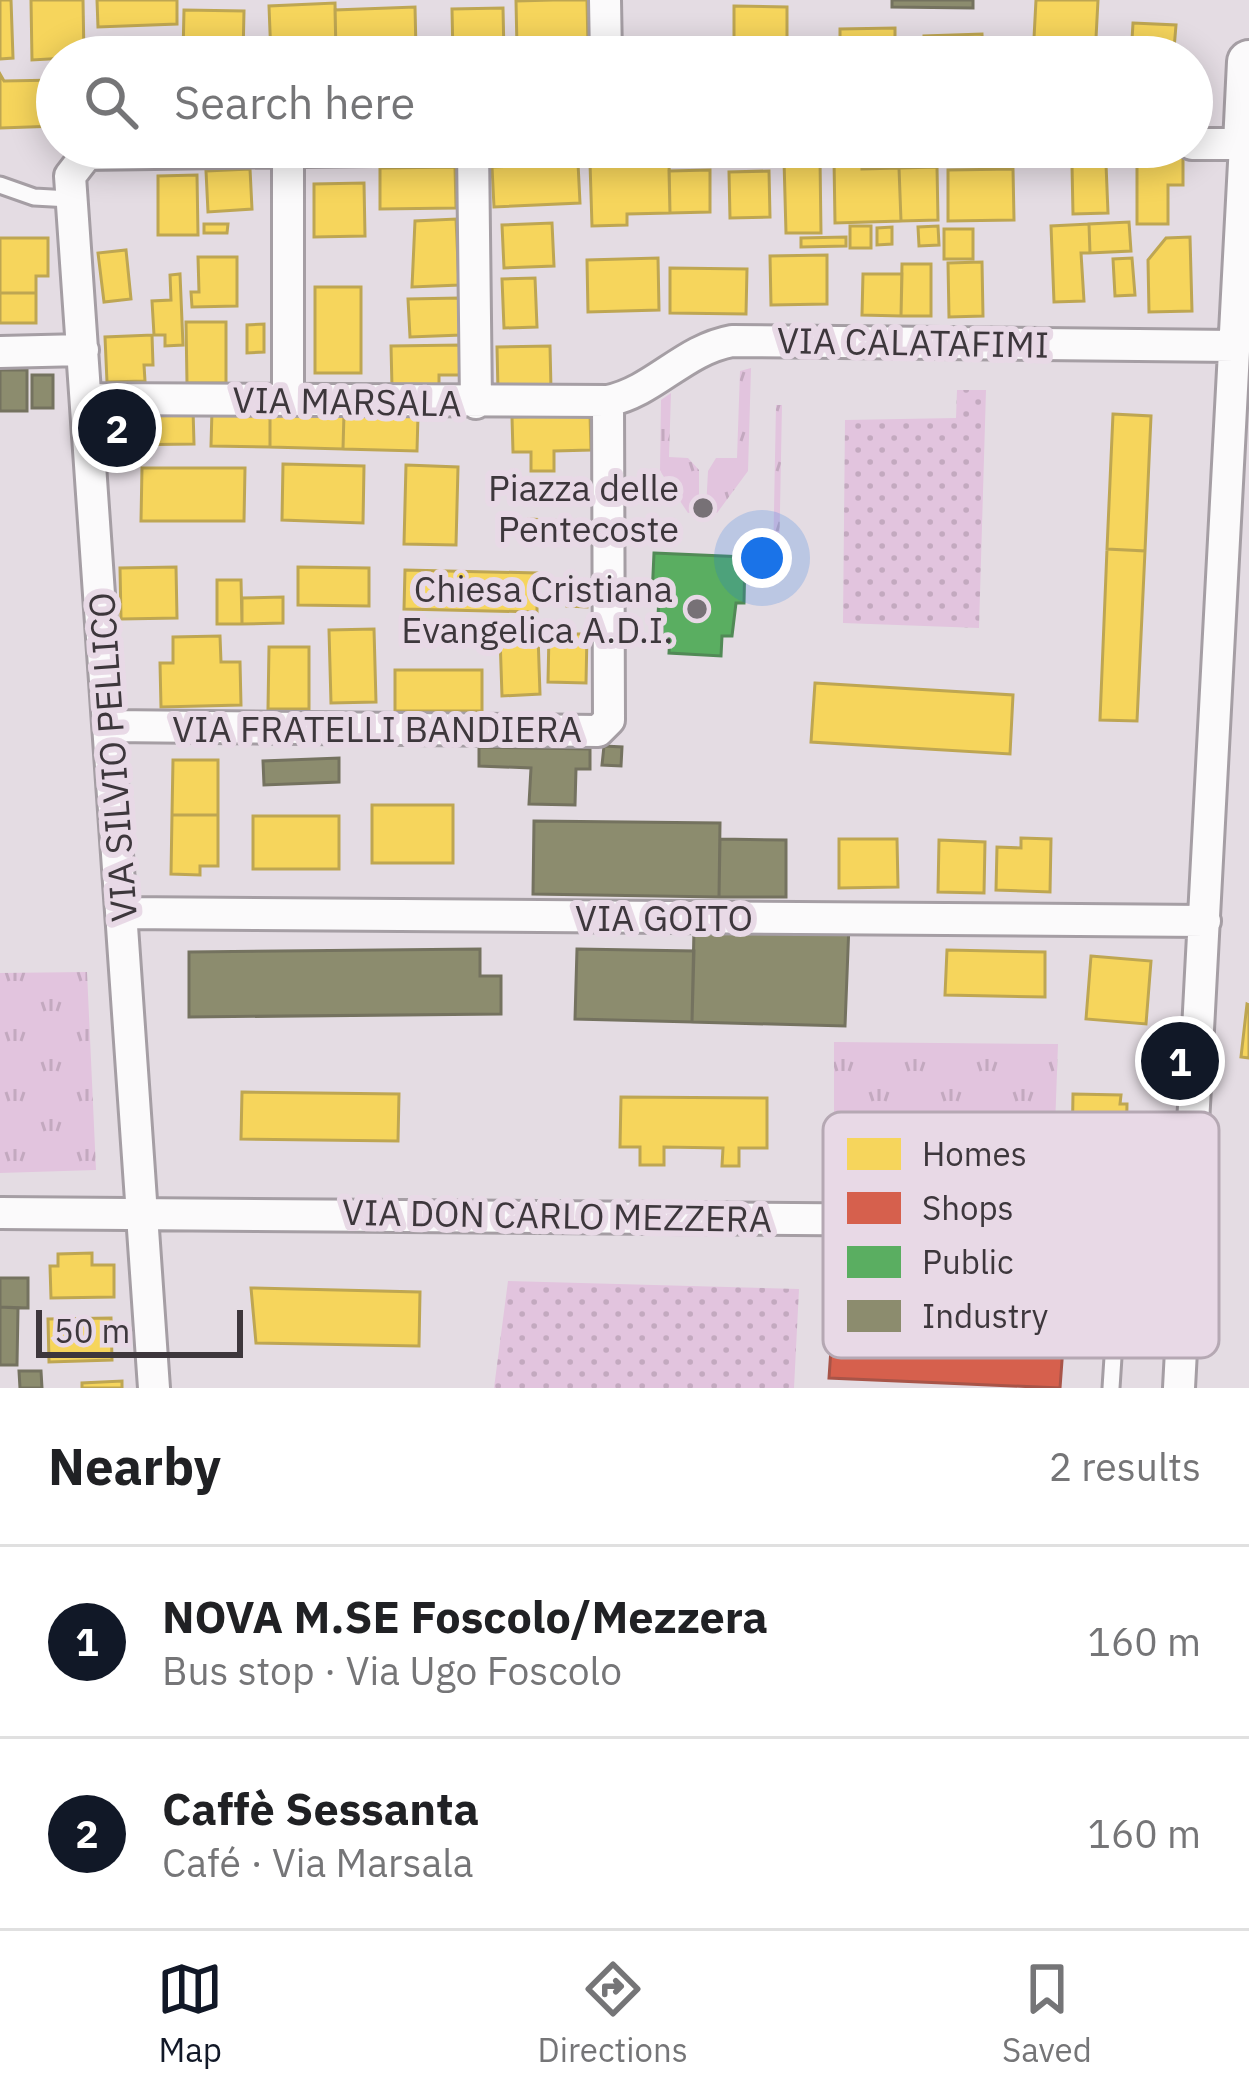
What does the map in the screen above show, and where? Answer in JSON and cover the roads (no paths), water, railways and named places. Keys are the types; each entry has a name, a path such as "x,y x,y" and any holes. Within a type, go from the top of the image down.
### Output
{"street":[{"path":"605,0 605,36"},
{"path":"1194,1112 1249,62"},
{"path":"1213,144 1245,145"},
{"path":"70,200 70,176 76,168"},
{"path":"288,168 288,399"},
{"path":"473,168 476,404"},
{"name":"VIA SILVIO PELLICO","path":"70,200 111,726 154,1388"},
{"name":"VIA CALATAFIMI","path":"608,401 635,395 697,350 732,341 1235,346"},
{"path":"0,352 82,350"},
{"name":"VIA MARSALA","path":"86,399 608,401"},
{"name":"VIA FRATELLI BANDIERA","path":"111,726 598,730 609,720 608,401"},
{"name":"VIA GOITO","path":"122,913 1205,921"},
{"name":"VIA DON CARLO MEZZERA","path":"0,1213 142,1210 823,1220"},
{"path":"1179,1388 1181,1358"}],"lane":[{"path":"0,185 34,197 70,200"},
{"path":"1112,1388 1114,1358"}],"place":[{"name":"Caffè Sessanta","path":"117,428"},
{"name":"Piazza delle Pentecoste","path":"703,508"},
{"name":"Chiesa Cristiana Evangelica A.D.I.","path":"697,609"},
{"name":"NOVA M.SE Foscolo/Mezzera","path":"1180,1061"}]}
